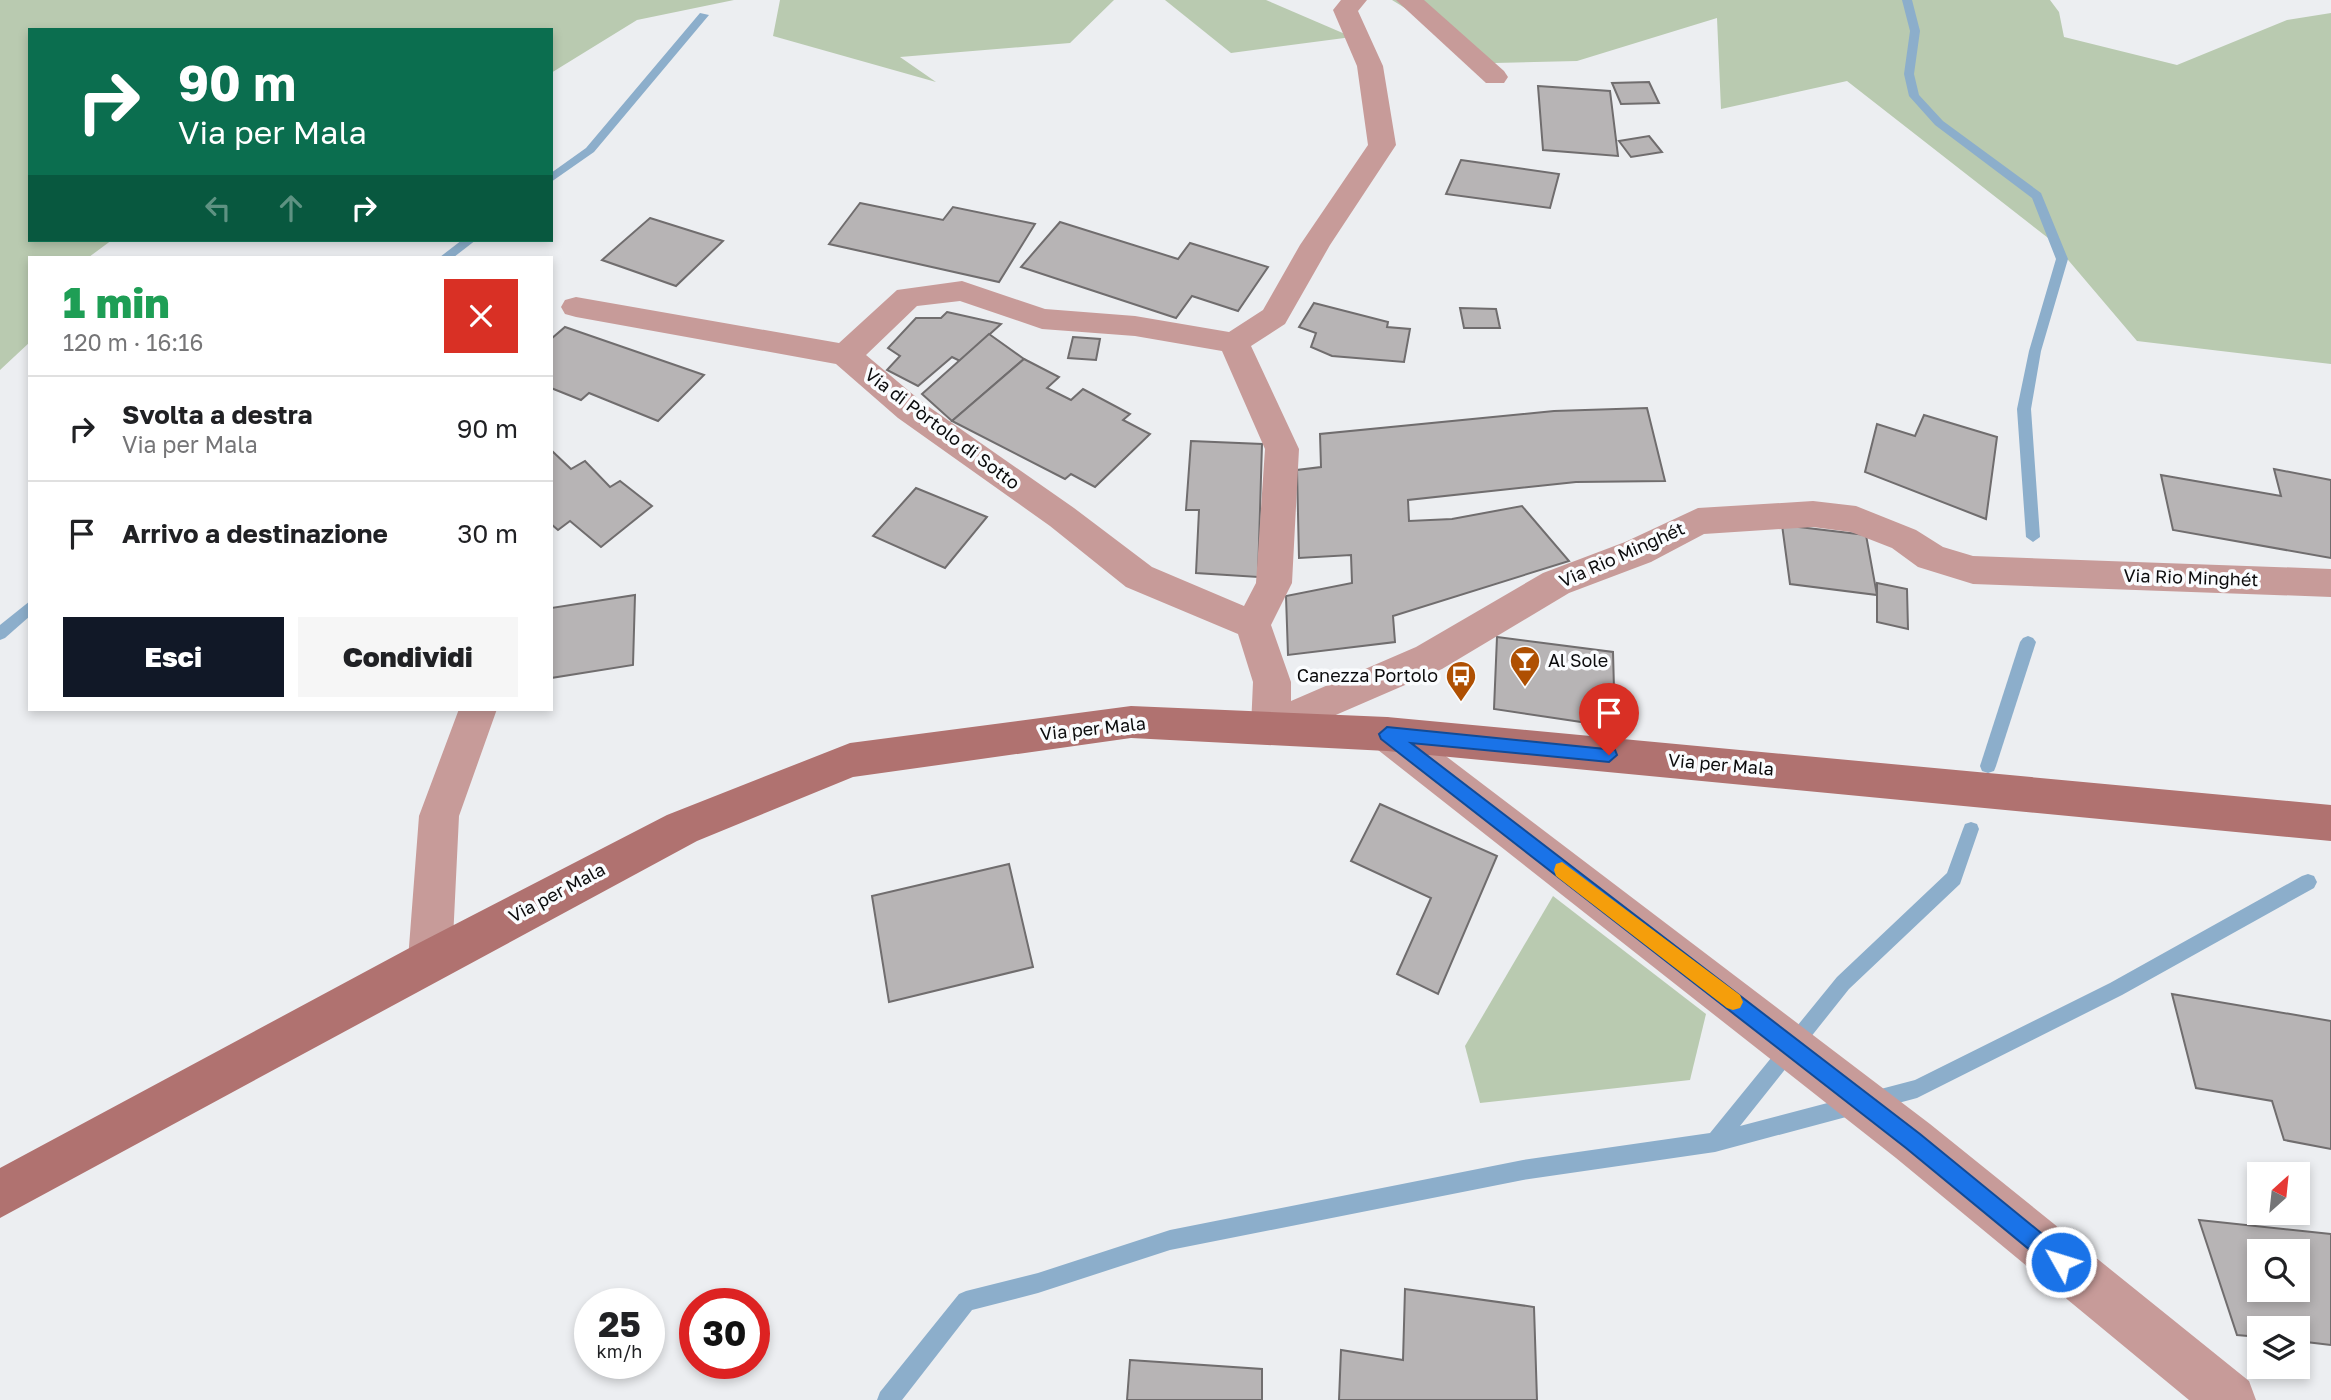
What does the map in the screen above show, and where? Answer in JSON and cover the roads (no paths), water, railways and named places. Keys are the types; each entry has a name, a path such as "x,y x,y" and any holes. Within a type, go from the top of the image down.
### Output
{"main road":[{"name":"Via per Mala","path":"0,1195 430,960 682,828 850,760 1131,722 1271,726 1387,734 2331,823"}],"street":[{"path":"1271,726 1272,682 1253,625 1274,583 1282,449 1234,343 1274,317 1315,245 1382,145 1370,66 1345,10 1355,0"},
{"path":"1408,0 1430,16 1495,77"},
{"name":"Via di Pòrtolo di Sotto","path":"1234,343 1135,326 1042,319 962,291 908,297 846,355 910,410 1062,517 1139,577 1253,625"},
{"path":"576,307 846,355"},
{"name":"Via Rio Minghét","path":"1271,726 1429,658 1556,583 1638,552 1698,521 1813,514 1856,519 1904,538 1931,557 1973,570 2331,583"},
{"path":"430,960 439,816 477,711"},
{"path":"1387,734 1913,1141 2230,1400"}],"waterway":[{"path":"1907,0 1915,31 1909,74 1914,96 1939,123 2037,196 2062,259 2035,351 2024,409 2033,537"},
{"path":"553,178 590,150 704,15"},
{"path":"447,256 467,242"},
{"path":"0,634 28,609"},
{"path":"1988,766 2028,642"},
{"path":"1715,1142 1843,983 1954,878 1971,829"},
{"path":"1715,1142 1917,1089 2116,989 2308,882"},
{"path":"888,1400 966,1301 1038,1283 1170,1240 1523,1170 1715,1142"}],"place":[{"name":"Al Sole","path":"1525,688"},
{"name":"Canezza Portolo","path":"1461,703"}]}
